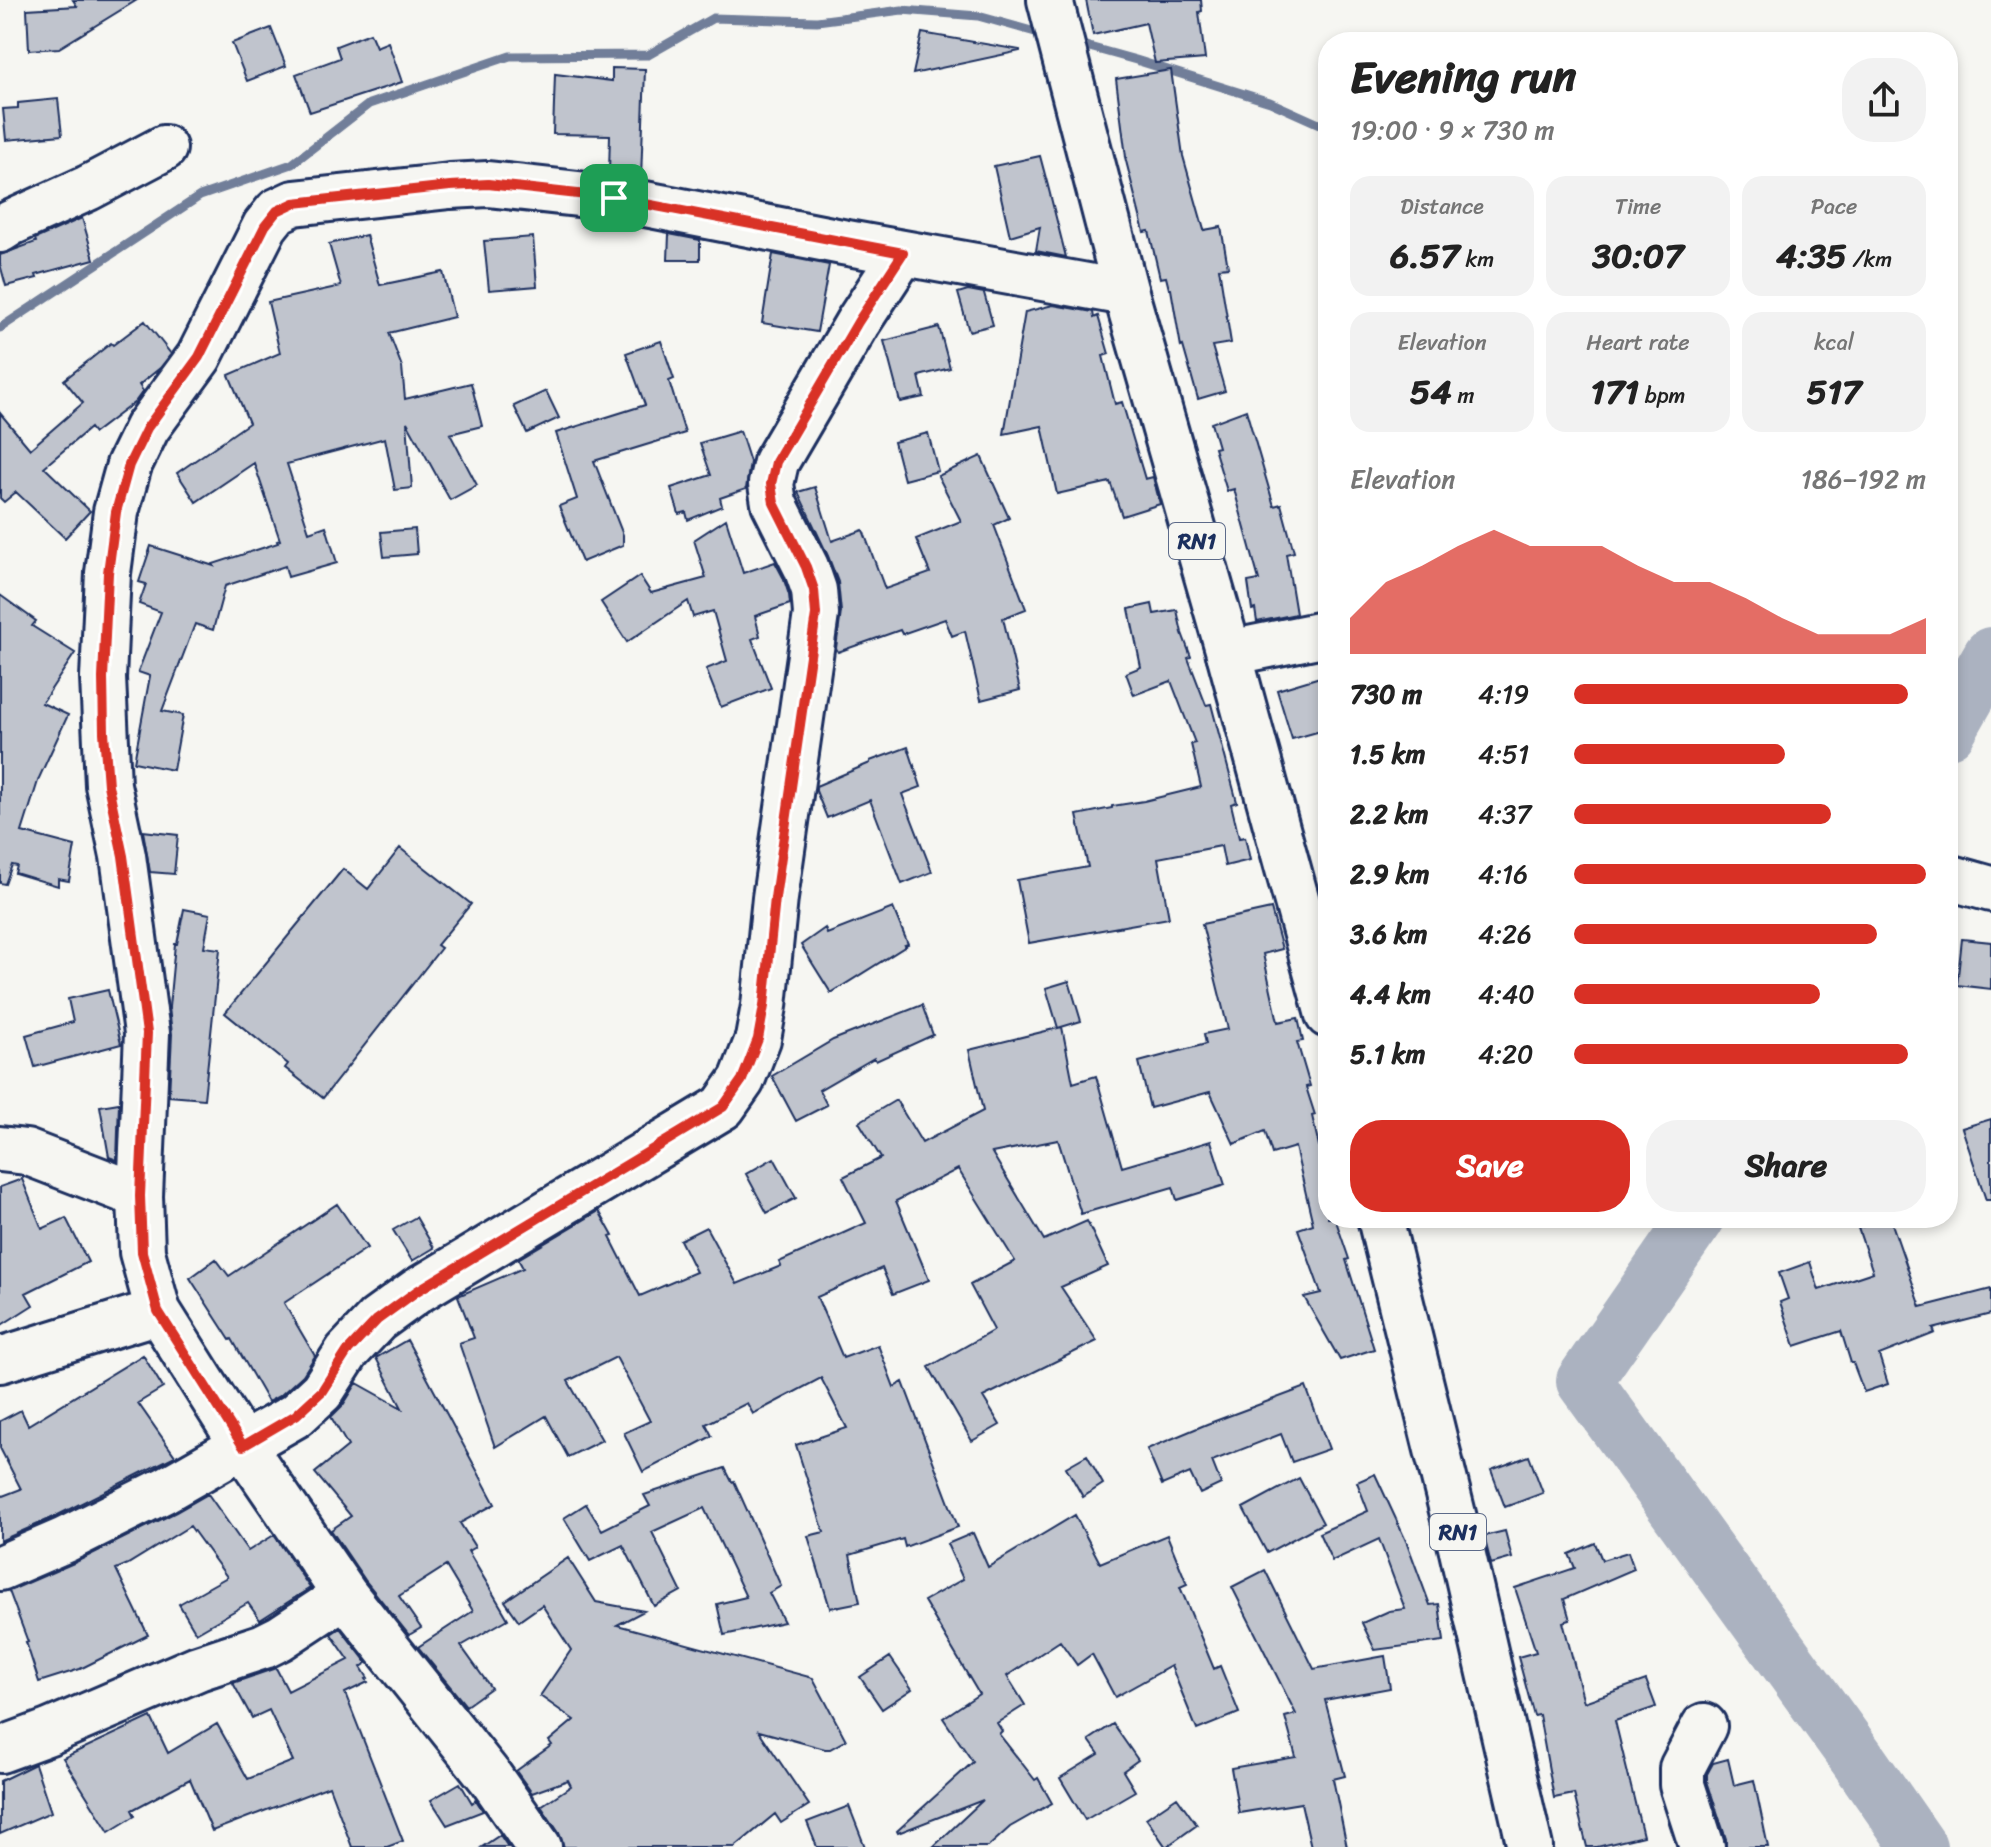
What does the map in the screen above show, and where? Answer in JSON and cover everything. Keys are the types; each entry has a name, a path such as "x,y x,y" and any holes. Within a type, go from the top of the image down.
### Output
{"main road":[{"name":"RN1","path":"1051,6 1126,293 1318,978"},
{"path":"0,230 164,148"},
{"path":"539,1847 490,1777 345,1595 243,1446 158,1311 142,1252 140,1196 147,1033 123,856 108,785 104,732 108,573 116,512 129,465 147,428 199,357 265,226 277,211 294,203 488,184 614,198 1126,293"},
{"path":"0,193 44,208"},
{"path":"0,1568 65,1540 165,1490 296,1415 322,1391 347,1352 377,1320 467,1260 723,1107 742,1080 758,1039 764,1006 775,898 816,614 814,590 774,503 771,484 776,462 858,322 903,253"},
{"path":"1229,653 1318,635"},
{"path":"1958,880 1991,889"},
{"path":"0,1149 26,1152 140,1196"},
{"name":"RN1","path":"1382,1228 1530,1847"},
{"path":"0,1360 158,1311"},
{"path":"0,1750 38,1737 198,1668 264,1646 345,1595"},
{"path":"1702,1847 1682,1785 1682,1768 1704,1726"}],"building":[{"path":"73,0 137,0 59,48 29,50 27,9 77,6"},
{"path":"1086,0 1201,0 1202,11 1199,12 1205,59 1155,63 1146,23 1093,35"},
{"path":"271,28 286,66 247,81 232,43"},
{"path":"370,33 376,47 388,42 402,82 310,112 296,74 340,58 336,46"},
{"path":"922,33 1020,50 1020,51 913,74"},
{"path":"612,68 645,69 641,178 609,172 610,135 553,134 555,74 612,81"},
{"path":"1171,70 1183,156 1204,230 1221,227 1228,267 1219,268 1231,343 1212,346 1225,391 1198,399 1181,347 1171,289 1166,277 1160,278 1149,231 1144,232 1125,157 1116,79"},
{"path":"58,99 62,135 6,140 3,109 18,108 18,103"},
{"path":"1040,156 1066,257 1036,251 1040,227 1010,236 994,166"},
{"path":"82,218 94,259 6,286 0,255 36,242 35,239"},
{"path":"669,234 700,240 700,260 668,260"},
{"path":"366,235 380,285 443,272 454,317 389,333 402,367 405,399 471,383 482,426 450,434 477,485 450,500 407,422 412,488 395,490 385,438 287,464 309,532 326,526 337,563 288,577 285,566 225,586 213,630 195,624 162,711 183,715 173,770 134,762 150,676 138,672 161,612 139,604 146,584 139,582 151,546 214,566 280,540 254,463 196,502 177,473 249,423 229,375 280,353 268,302 341,286 329,244"},
{"path":"533,237 537,286 489,290 484,241"},
{"path":"773,254 829,265 817,332 762,323"},
{"path":"968,290 984,293 993,325 969,331 958,293"},
{"path":"1053,305 1093,312 1094,318 1098,316 1109,354 1103,356 1115,404 1122,402 1145,479 1153,477 1160,504 1122,516 1110,482 1057,494 1042,426 1004,434 1025,312"},
{"path":"145,321 171,354 160,368 139,385 143,391 135,402 94,433 90,428 44,467 90,511 65,538 16,492 4,502 0,498 0,413 30,449 83,403 64,380"},
{"path":"939,327 950,368 919,376 924,397 900,402 884,341"},
{"path":"661,341 674,379 669,381 685,433 594,461 623,535 623,545 582,562 559,506 577,499 556,433 645,405 626,353"},
{"path":"546,391 559,418 527,433 514,406"},
{"path":"1246,410 1274,506 1281,504 1294,552 1286,554 1296,614 1257,622 1248,582 1259,580 1234,489 1227,491 1214,448 1218,447 1211,423"},
{"path":"740,431 750,462 746,489 720,498 722,506 688,520 686,512 679,514 671,488 711,475 700,443"},
{"path":"928,433 938,471 904,480 894,442"},
{"path":"981,456 1009,518 994,525 1026,609 1003,618 1020,690 981,700 965,631 952,636 945,619 902,634 900,630 838,652 841,612 838,582 798,492 815,487 832,541 863,530 885,589 930,573 916,539 961,521 938,476"},
{"path":"726,519 743,573 775,562 783,577 790,604 755,616 760,636 752,639 771,688 721,707 706,669 727,661 713,611 693,617 688,601 627,642 601,602 640,576 651,593 706,578 694,540"},
{"path":"415,529 417,554 384,557 381,532"},
{"path":"0,595 36,621 32,626 75,653 42,703 68,715 39,778 22,832 75,846 69,881 58,879 58,886 15,873 17,866 12,865 5,884 0,883"},
{"path":"1152,604 1154,614 1177,610 1191,657 1188,658 1206,705 1211,704 1237,802 1231,804 1239,838 1245,837 1250,860 1225,866 1221,846 1158,858 1169,918 1029,943 1017,880 1088,867 1077,815 1201,787 1191,744 1195,743 1171,681 1134,695 1126,673 1141,667 1129,609"},
{"path":"1318,678 1318,732 1292,739 1277,690"},
{"path":"908,747 921,787 902,794 932,872 902,884 870,800 827,818 816,786"},
{"path":"143,831 178,835 174,874 150,872"},
{"path":"400,848 471,904 437,945 441,948 323,1098 285,1068 288,1064 225,1013 343,869 368,889"},
{"path":"893,908 908,944 831,993 801,945 825,928 827,934"},
{"path":"184,909 210,914 204,947 220,949 204,1099 169,1096 172,1034 169,1007 175,944"},
{"path":"1271,909 1282,949 1263,954 1278,1022 1298,1018 1303,1041 1297,1042 1310,1086 1306,1087 1315,1115 1312,1116 1318,1142 1318,1228 1338,1228 1374,1349 1340,1360 1304,1297 1321,1293 1298,1229 1313,1224 1295,1147 1272,1154 1265,1131 1234,1144 1210,1092 1150,1108 1139,1062 1206,1044 1204,1034 1228,1029 1202,924"},
{"path":"1962,939 1991,942 1991,989 1958,985"},
{"path":"1069,981 1081,1021 1058,1028 1046,988"},
{"path":"108,990 121,1044 35,1067 26,1035 73,1022 68,999"},
{"path":"922,1005 933,1035 876,1061 874,1058 819,1090 827,1105 796,1121 772,1076 833,1040"},
{"path":"1062,1027 1073,1083 1096,1076 1122,1167 1211,1141 1225,1185 1177,1200 1173,1187 1081,1214 1058,1140 992,1153 1044,1240 1087,1221 1108,1266 1061,1287 1097,1341 983,1397 1000,1425 972,1441 929,1367 994,1330 970,1285 1015,1261 958,1169 896,1201 929,1280 893,1294 882,1268 817,1297 843,1358 878,1345 894,1387 903,1382 958,1527 905,1547 903,1539 850,1555 860,1602 830,1608 808,1536 824,1532 796,1445 847,1428 821,1378 753,1414 747,1403 706,1424 712,1436 643,1472 624,1433 650,1421 616,1357 568,1381 602,1440 568,1457 546,1416 495,1447 459,1343 474,1338 458,1296 523,1268 518,1259 599,1211 640,1296 696,1272 680,1240 706,1227 737,1284 781,1266 779,1262 866,1223 843,1177 881,1158 859,1122 896,1100 922,1143 983,1111 969,1050"},
{"path":"119,1103 117,1160 109,1157 100,1106"},
{"path":"1991,1119 1991,1200 1986,1200 1962,1128"},
{"path":"774,1158 796,1198 767,1213 746,1174"},
{"path":"22,1179 42,1229 66,1218 88,1262 26,1293 33,1305 0,1326 0,1187"},
{"path":"337,1204 367,1248 284,1303 315,1356 303,1375 268,1402 232,1339 190,1278 216,1259 229,1276"},
{"path":"416,1217 434,1248 412,1261 393,1230"},
{"path":"1858,1228 1893,1228 1921,1307 1991,1289 1991,1314 1933,1329 1935,1333 1879,1355 1888,1384 1864,1392 1841,1331 1795,1346 1780,1302 1788,1299 1779,1273 1810,1262 1819,1290 1873,1272"},
{"path":"407,1340 495,1504 460,1523 475,1547 468,1551 508,1619 461,1646 491,1688 466,1706 418,1647 473,1611 446,1566 399,1596 421,1628 409,1635 365,1580 331,1530 351,1516 315,1473 348,1446 331,1417 357,1383 402,1408 376,1358"},
{"path":"143,1355 163,1388 138,1403 175,1456 0,1541 0,1497 21,1489 0,1448 0,1421 21,1410 28,1425"},
{"path":"1306,1387 1329,1449 1292,1462 1281,1434 1212,1461 1221,1484 1200,1494 1190,1473 1162,1485 1147,1449"},
{"path":"1087,1455 1103,1484 1083,1497 1066,1467"},
{"path":"1529,1456 1543,1493 1505,1507 1491,1470"},
{"path":"725,1468 734,1481 781,1586 769,1593 784,1622 724,1635 717,1604 746,1597 704,1508 652,1532 681,1591 654,1606 623,1545 590,1561 564,1518 586,1504 602,1530 650,1506 644,1495"},
{"path":"1375,1474 1407,1543 1430,1605 1439,1604 1444,1641 1375,1650 1362,1623 1389,1611 1405,1609 1379,1539 1332,1561 1319,1533 1368,1511 1357,1482"},
{"path":"1299,1478 1323,1523 1267,1553 1243,1508"},
{"path":"208,1494 248,1551 274,1535 310,1588 260,1620 248,1603 196,1633 179,1604 227,1577 190,1526 116,1569 148,1635 80,1669 39,1682 9,1591 76,1562"},
{"path":"1075,1515 1100,1563 1167,1535 1187,1584 1180,1587 1214,1669 1220,1666 1239,1713 1197,1730 1171,1666 1115,1697 1092,1654 1077,1665 1060,1641 1007,1676 1025,1705 997,1723 1002,1731 999,1734 1035,1780 1038,1778 1052,1803 1010,1827 988,1847 933,1847 983,1800 898,1833 973,1762 943,1718 979,1694 924,1601 963,1579 947,1544 973,1533 988,1567"},
{"path":"1505,1531 1512,1558 1491,1564 1484,1536"},
{"path":"1595,1543 1602,1560 1628,1552 1634,1569 1564,1599 1570,1620 1563,1622 1584,1702 1646,1680 1656,1707 1615,1721 1643,1836 1587,1847 1574,1794 1554,1798 1539,1715 1534,1716 1518,1657 1536,1652 1515,1588 1575,1568 1569,1554"},
{"path":"568,1558 596,1602 644,1611 617,1625 813,1678 846,1740 825,1749 759,1731 809,1805 781,1823 775,1814 735,1847 564,1847 559,1833 541,1806 571,1786 568,1780 532,1793 516,1771 552,1745 549,1741 574,1720 540,1696 571,1650 542,1605 519,1621 505,1601"},
{"path":"1265,1570 1314,1669 1385,1656 1390,1688 1325,1700 1345,1776 1333,1779 1347,1847 1311,1847 1301,1803 1239,1813 1231,1768 1296,1757 1285,1717 1296,1714 1232,1587"},
{"path":"340,1628 367,1663 361,1667 368,1682 345,1693 403,1841 387,1847 352,1847 329,1786 212,1831 190,1779 132,1810 135,1816 109,1832 63,1758 151,1717 168,1753 217,1724 248,1779 293,1761 269,1710 252,1718 233,1683 276,1668 288,1691 349,1660 331,1634"},
{"path":"890,1657 912,1689 882,1709 860,1677"},
{"path":"1113,1724 1138,1760 1123,1771 1135,1791 1085,1820 1060,1778 1099,1754 1089,1740"},
{"path":"1728,1759 1734,1785 1754,1780 1768,1847 1726,1847 1707,1774 1713,1763"},
{"path":"35,1764 51,1812 0,1834 0,1781"},
{"path":"460,1783 472,1803 476,1800 483,1811 447,1825 431,1800"},
{"path":"1177,1797 1197,1825 1166,1847 1146,1818"},
{"path":"849,1806 865,1847 817,1847 807,1822"},
{"path":"500,1835 508,1847 482,1847"}],"waterway":[{"path":"0,328 200,196 292,164 369,104 510,56 648,55 713,18 817,21 902,10 978,16 1046,35"},
{"path":"1075,43 1270,102 1318,124"},
{"path":"1958,713 1991,655"},
{"path":"1690,1228 1584,1381 1919,1847"}],"route":[{"path":"488,184 614,198 903,253 858,322 776,462 771,484 774,503 814,590 816,614 758,1039 742,1080 723,1107 417,1291 377,1320 347,1352 322,1391 296,1415 243,1446 158,1311 142,1252 140,1196 147,1033 123,856 108,785 103,678 108,573 116,512 129,465 147,428 199,357 265,226 277,211 294,203 488,184"}]}
